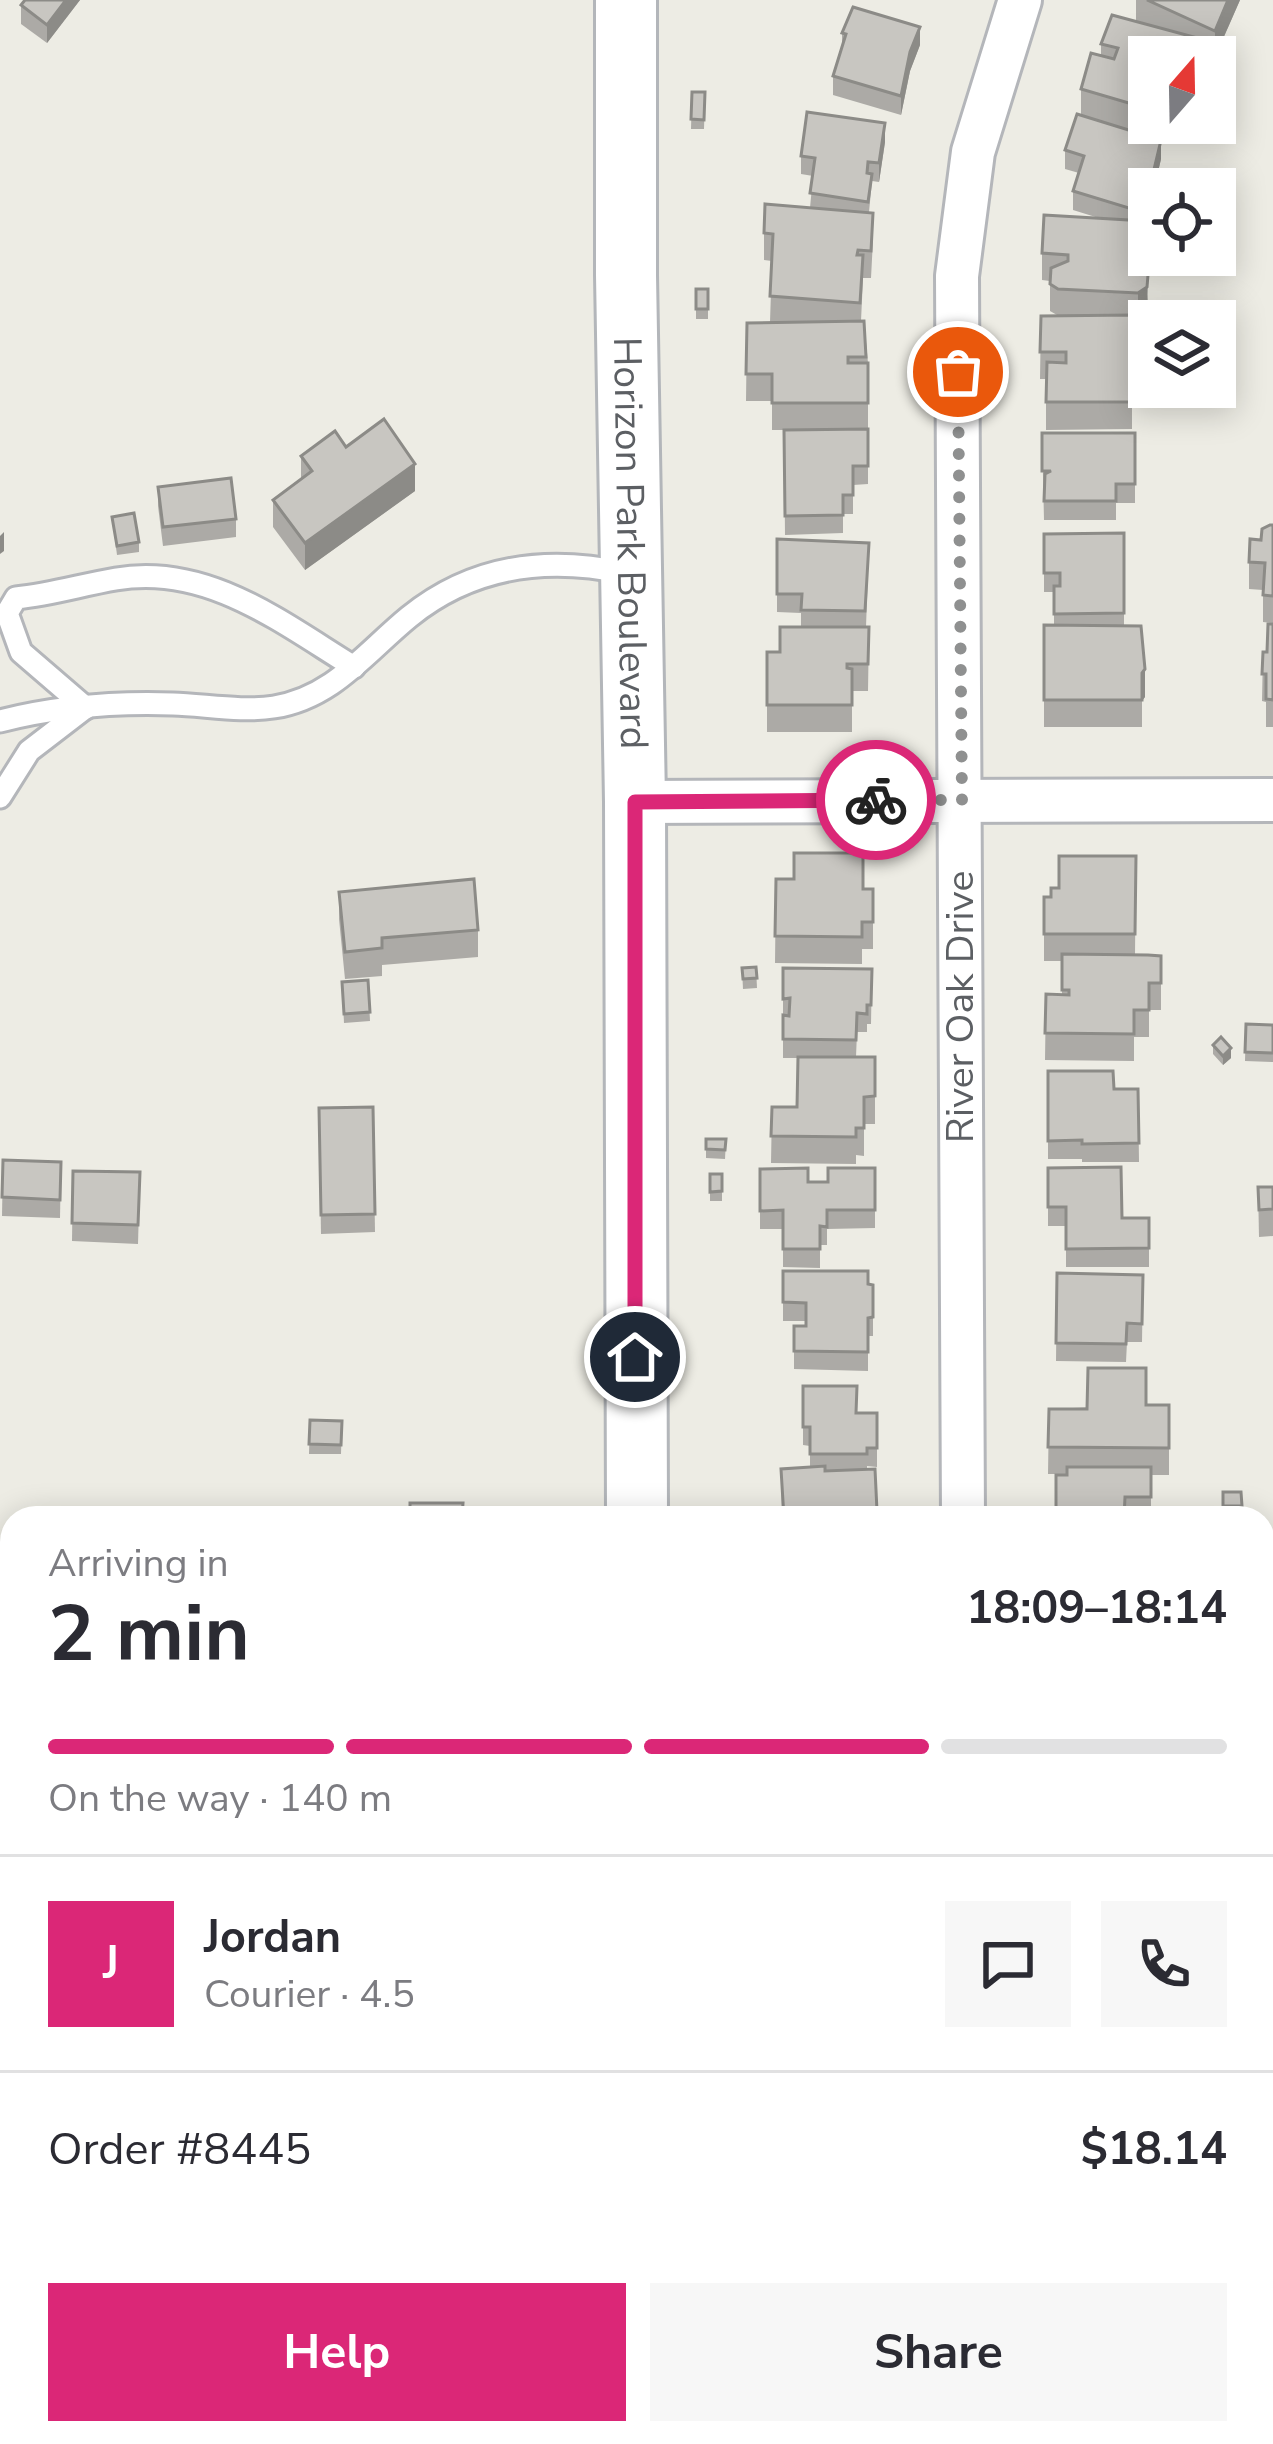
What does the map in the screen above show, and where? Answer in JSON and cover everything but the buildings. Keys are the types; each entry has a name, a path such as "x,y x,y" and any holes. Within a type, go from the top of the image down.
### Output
{"street":[{"name":"Horizon Park Boulevard","path":"626,0 637,1506"},
{"name":"River Oak Drive","path":"962,1506 957,277 974,152 1020,0"},
{"path":"635,802 1273,800"}],"lane":[{"path":"0,721 86,708 163,704 273,708 325,691 407,618 451,587 496,571 549,564 631,574"},
{"path":"86,708 21,652 7,613 16,598 65,593 119,578 183,579 238,596 355,668"},
{"path":"0,797 29,751 86,708"}],"way so far":[{"path":"876,800 962,800 958,372"}],"route":[{"path":"635,1357 635,802 876,800"}]}
